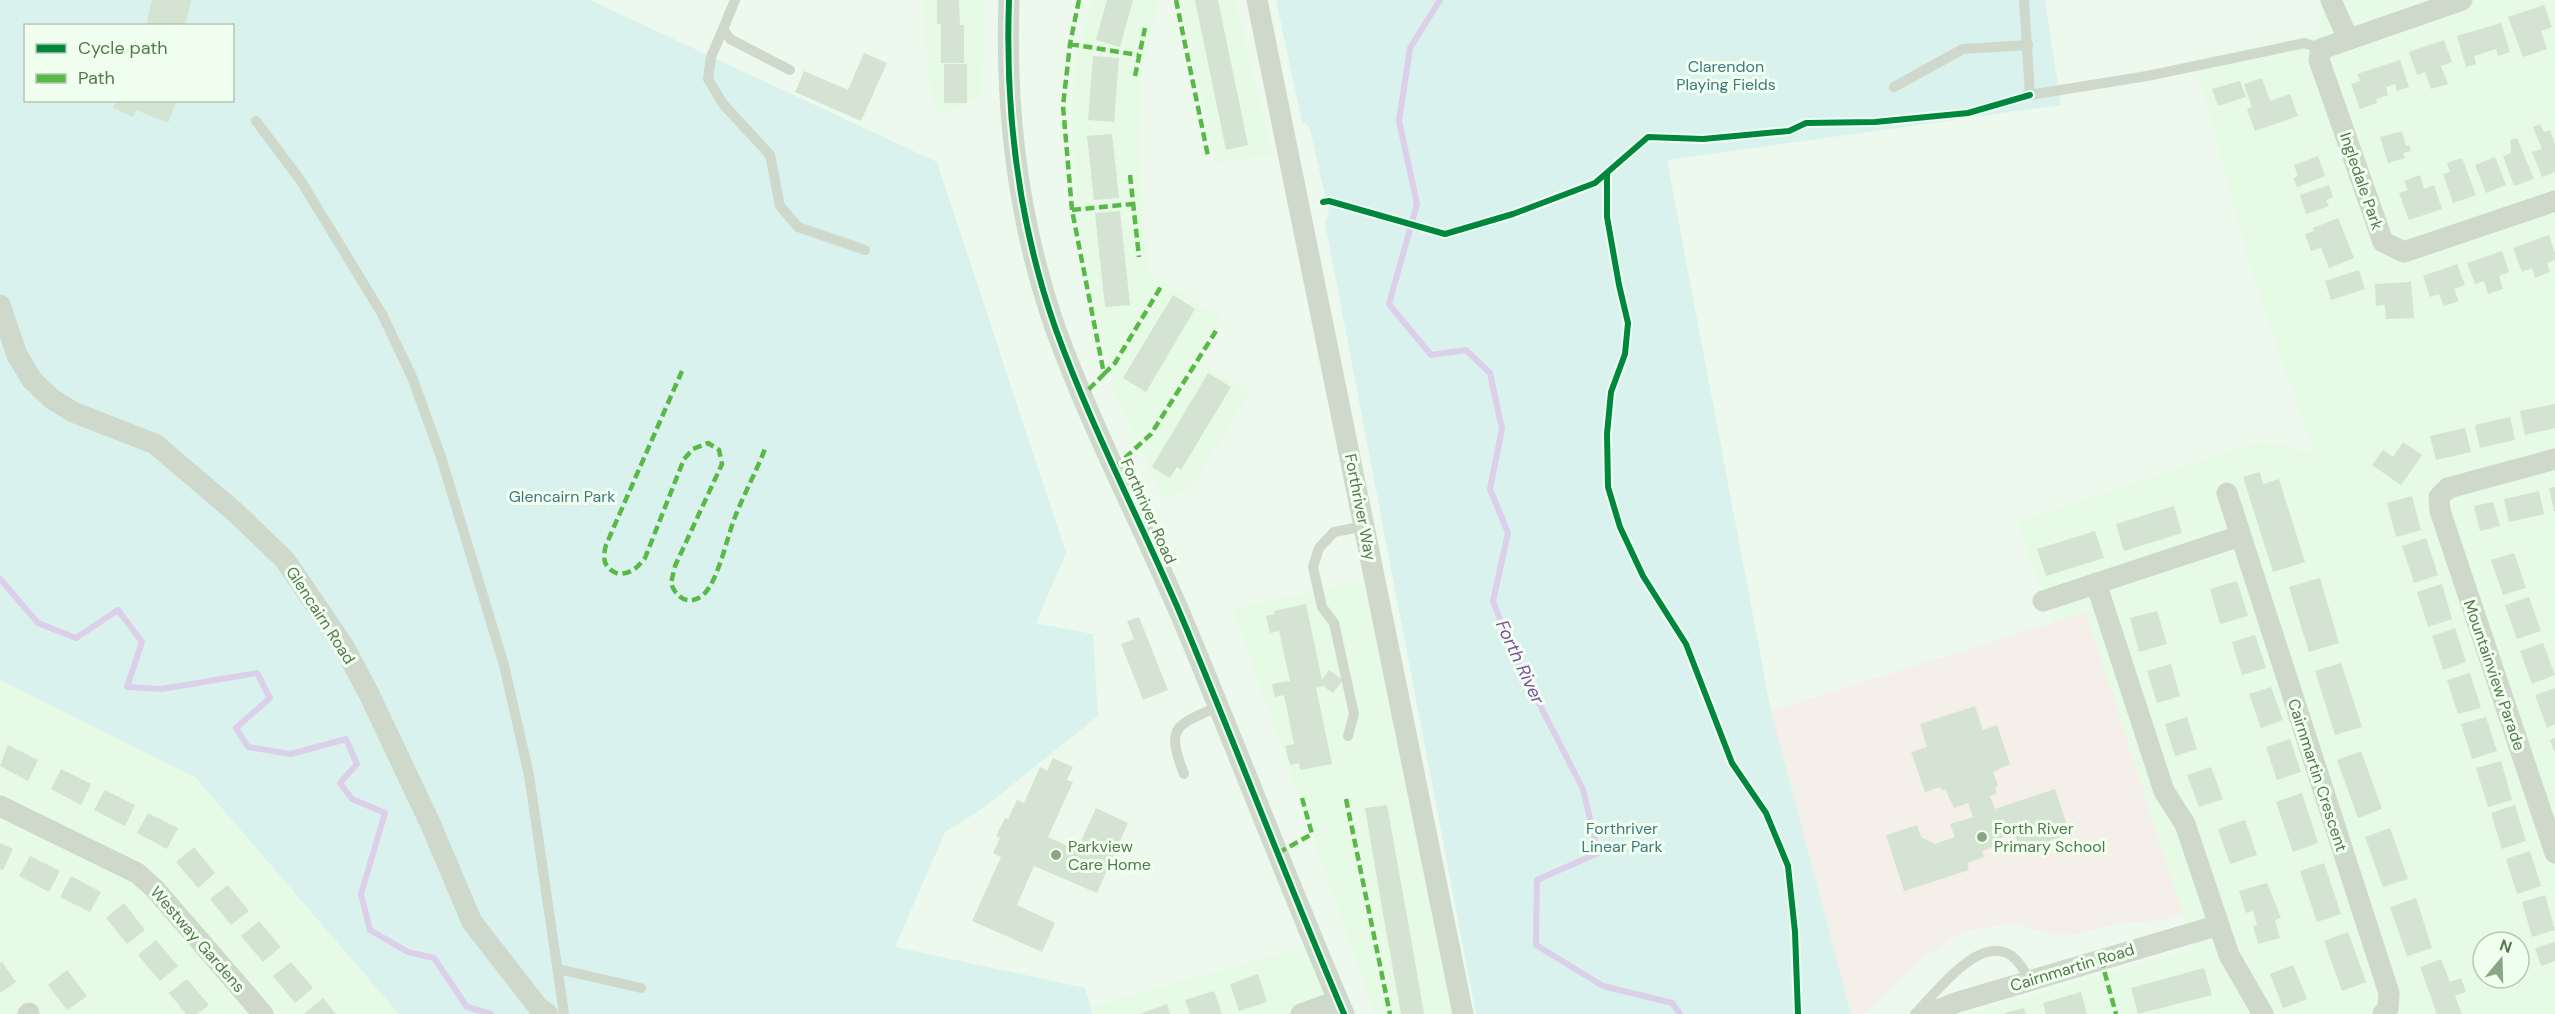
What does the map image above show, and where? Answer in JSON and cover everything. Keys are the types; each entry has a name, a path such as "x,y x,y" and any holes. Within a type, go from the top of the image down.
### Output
{"street":[{"name":"Forthriver Road","path":"1009,0 1008,73 1012,132 1033,251 1056,330 1219,706 1341,1007"},
{"name":"Forthriver Way","path":"1257,0 1463,1014"},
{"path":"2331,0 2348,39"},
{"path":"2321,49 2462,0"},
{"name":"Ingledale Park","path":"2321,49 2319,60 2380,232 2384,242 2392,249 2404,252 2555,201"},
{"name":"Glencairn Road","path":"0,306 17,355 32,380 52,399 73,412 155,444 235,512 285,560 332,627 369,694 430,823 472,922 538,1007 548,1014"},
{"name":"Mountainview Parade","path":"2555,459 2448,488 2439,497 2440,511 2555,853"},
{"name":"Cairnmartin Crescent","path":"2227,493 2389,993 2388,1008 2384,1014"},
{"path":"2043,600 2240,536"},
{"path":"2096,583 2164,791 2185,825 2229,955 2263,1014"},
{"name":"Westway Gardens","path":"0,806 137,873 154,888 262,1014"},
{"name":"Cairnmartin Road","path":"1927,1014 2029,981 2219,925"},
{"path":"1301,1014 1341,1007"}],"lane":[{"path":"735,0 711,57 708,79 723,104 770,155 780,206 798,227 865,250"},
{"path":"2024,0 2028,45 2026,62 2030,95 2147,76 2305,43 2321,49"},
{"path":"723,29 730,39 790,70"},
{"path":"1894,87 1963,49 2028,45"},
{"path":"256,121 301,181 382,314 412,377 441,457 504,665 527,764 564,1014"},
{"path":"1348,736 1354,714 1334,623 1322,607 1313,567 1319,548 1334,532 1365,526"},
{"path":"1184,774 1174,741 1176,732 1181,724 1219,706"},
{"path":"1914,1014 1969,959 1989,950 2015,956 2022,964 2029,981"},
{"path":"558,969 641,988"}],"shaded area":[{"path":"922,0 983,0 982,96 941,116 931,96"},
{"path":"1092,0 1159,0 1141,79 1139,154 1148,273 1221,317 1196,360 1249,393 1195,482 1165,502 1111,383 1111,363 1096,321 1086,270 1077,208 1072,128 1075,61"},
{"path":"1181,0 1235,0 1273,155 1215,163"},
{"path":"2320,0 2555,0 2555,1014 1967,1014 2193,949 2086,613 2054,622 2017,523 2257,442 2288,445 2315,457 2249,263 2195,59 2321,33"},
{"path":"1375,578 1463,1014 1375,1014 1233,609"},
{"name":"Forth River Primary School","path":"2086,612 2182,912 2165,920 2122,923 2073,935 2052,935 2014,923 1963,932 1923,958 1865,1014 1851,1014 1771,711"},
{"path":"0,680 195,777 399,1014 0,1014"},
{"path":"1315,944 1344,1014 1093,1014 1091,1007"}],"green space":[{"name":"Glencairn Park","path":"0,0 590,0 937,162 1066,553 1036,623 1093,634 1098,716 982,809 945,832 895,947 1085,988 1093,1014 399,1014 195,777 0,680"},
{"name":"Forthriver Linear Park","path":"1276,0 2045,0 2061,105 1667,160 1771,711 1851,1014 1476,1014 1325,223 1329,212 1309,126 1302,122"}],"building":[{"path":"152,0 191,0 185,24 146,24"},
{"path":"937,0 959,0 960,25 964,25 964,63 941,63 941,24 937,24"},
{"path":"1107,0 1133,0 1120,47 1096,40"},
{"path":"1195,0 1218,0 1248,145 1226,150"},
{"path":"2544,5 2552,27 2541,31 2547,49 2523,57 2508,17"},
{"path":"2501,23 2510,52 2498,56 2496,49 2474,56 2476,64 2466,67 2457,36"},
{"path":"2444,40 2452,62 2441,66 2448,84 2431,89 2425,72 2417,75 2409,52"},
{"path":"864,53 887,63 861,121 795,92 804,71 848,90"},
{"path":"1093,56 1119,58 1114,122 1088,120"},
{"path":"2400,60 2409,87 2397,91 2395,84 2386,87 2388,95 2376,99 2377,103 2360,109 2351,84 2360,81 2357,74"},
{"path":"944,64 967,64 967,103 944,103"},
{"path":"2262,78 2270,101 2290,94 2298,116 2255,131 2247,109 2252,107 2244,84"},
{"path":"2240,81 2246,97 2218,106 2212,89"},
{"path":"115,102 176,102 168,123 136,110 133,117 113,108"},
{"path":"2540,124 2544,132 2550,130 2555,144 2555,172 2542,177 2532,152 2542,149 2533,127"},
{"path":"2402,131 2406,146 2409,145 2411,151 2403,153 2405,158 2388,163 2380,137"},
{"path":"1112,134 1119,198 1094,200 1087,136"},
{"path":"2517,138 2534,179 2514,186 2503,156 2511,153 2510,140"},
{"path":"2318,156 2325,176 2297,187 2293,178 2298,176 2294,165"},
{"path":"2495,157 2506,185 2486,193 2475,165"},
{"path":"2462,158 2476,195 2453,203 2443,174 2450,172 2447,163"},
{"path":"2420,175 2424,189 2434,185 2442,209 2409,220 2399,193 2408,190 2404,181"},
{"path":"2329,185 2333,197 2326,200 2329,206 2306,214 2300,195"},
{"path":"1120,211 1130,305 1105,307 1095,213"},
{"path":"2338,218 2354,258 2329,268 2321,248 2311,251 2305,234 2314,231 2313,228"},
{"path":"2549,235 2555,253 2555,260 2547,263 2550,272 2535,278 2532,268 2522,272 2513,248"},
{"path":"2502,251 2509,272 2499,276 2503,289 2488,294 2484,281 2475,284 2467,263"},
{"path":"2457,264 2465,285 2454,289 2459,301 2444,306 2439,294 2430,297 2423,276"},
{"path":"2359,270 2365,289 2331,300 2325,281"},
{"path":"2411,282 2414,318 2386,319 2385,305 2376,306 2375,284"},
{"path":"1173,295 1195,309 1146,392 1123,378"},
{"path":"1208,373 1231,387 1181,470 1177,467 1170,478 1152,467"},
{"path":"2555,404 2555,428 2525,435 2520,411"},
{"path":"2510,417 2515,440 2480,448 2475,425"},
{"path":"2465,428 2471,452 2436,460 2430,436"},
{"path":"2403,442 2422,455 2401,485 2372,465 2383,450 2393,457"},
{"path":"2260,472 2263,484 2279,479 2305,562 2273,572 2243,477"},
{"path":"2555,487 2555,511 2554,511 2549,488"},
{"path":"2539,491 2544,514 2509,522 2504,499"},
{"path":"2412,496 2421,530 2396,537 2387,503"},
{"path":"2493,502 2500,526 2480,531 2474,506"},
{"path":"2174,506 2182,533 2124,551 2116,524"},
{"path":"2095,531 2104,558 2046,576 2037,549"},
{"path":"2426,538 2438,575 2414,583 2402,546"},
{"path":"2514,553 2526,588 2503,595 2491,560"},
{"path":"2320,578 2339,643 2309,652 2289,587"},
{"path":"2237,581 2248,616 2220,624 2210,589"},
{"path":"2442,584 2452,619 2428,627 2417,592"},
{"path":"2529,597 2541,631 2517,639 2505,605"},
{"path":"1306,604 1322,680 1329,670 1343,680 1333,693 1323,686 1316,688 1332,764 1300,770 1299,763 1290,765 1285,746 1294,744 1284,695 1275,697 1272,684 1290,681 1279,631 1270,633 1266,616 1275,614 1274,611"},
{"path":"2157,611 2167,644 2139,652 2130,618"},
{"path":"1139,617 1168,690 1143,700 1121,644 1134,639 1127,621"},
{"path":"2455,628 2466,662 2443,670 2432,636"},
{"path":"2255,635 2266,668 2242,675 2232,642"},
{"path":"2543,643 2555,675 2532,684 2520,651"},
{"path":"2341,663 2362,727 2335,735 2315,671"},
{"path":"2171,664 2180,696 2157,703 2147,671"},
{"path":"2470,673 2481,708 2458,714 2447,680"},
{"path":"2271,687 2283,720 2261,728 2249,694"},
{"path":"2555,688 2555,724 2547,728 2535,695"},
{"path":"1975,706 1983,730 1997,725 2010,764 1993,772 1998,786 1995,787 1997,794 1990,796 1995,809 2055,789 2070,834 2021,850 2014,834 1994,840 1996,846 1982,851 1984,857 1967,863 1969,870 1904,891 1886,835 1917,825 1921,837 1935,844 1955,837 1950,824 1973,817 1968,803 1954,808 1945,789 1942,790 1940,787 1925,792 1911,752 1927,747 1920,724"},
{"path":"2187,717 2197,749 2175,756 2165,724"},
{"path":"2486,717 2497,751 2472,759 2461,724"},
{"path":"2555,738 2555,753 2550,740"},
{"path":"2290,739 2301,772 2277,780 2266,747"},
{"path":"8,745 38,760 28,781 0,766"},
{"path":"2361,751 2382,809 2358,818 2337,760"},
{"name":"Parkview Care Home","path":"1053,758 1073,767 1067,780 1073,782 1048,837 1077,850 1096,808 1128,823 1097,893 1034,866 1017,905 1055,923 1042,952 972,921 1001,857 993,853 1000,838 996,836 1017,800 1024,803 1040,767 1047,771"},
{"path":"2501,761 2512,800 2488,807 2476,768"},
{"path":"2211,767 2223,799 2199,807 2187,775"},
{"path":"61,769 91,784 81,805 51,789"},
{"path":"105,790 135,805 125,826 94,810"},
{"path":"2302,793 2318,843 2293,852 2276,802"},
{"path":"1387,805 1424,1014 1401,1014 1382,908 1365,808"},
{"path":"2515,805 2526,841 2502,849 2491,813"},
{"path":"148,813 178,828 167,849 137,833"},
{"path":"2245,820 2257,855 2230,864 2218,829"},
{"path":"2390,828 2408,879 2383,887 2365,837"},
{"path":"0,843 13,849 3,870 0,869"},
{"path":"194,847 215,873 198,888 176,862"},
{"path":"2530,851 2541,886 2517,894 2506,859"},
{"path":"30,856 60,871 49,892 19,876"},
{"path":"2324,863 2341,914 2317,922 2300,871"},
{"path":"71,876 101,892 90,912 60,897"},
{"path":"2267,883 2281,918 2275,920 2280,938 2258,944 2253,926 2257,925 2253,911 2246,913 2239,891"},
{"path":"228,885 249,911 231,925 210,899"},
{"path":"2545,895 2555,930 2532,937 2522,902"},
{"path":"2416,898 2432,948 2407,956 2390,907"},
{"path":"124,903 145,930 127,944 106,918"},
{"path":"259,921 281,947 263,962 241,936"},
{"path":"2348,932 2366,982 2342,991 2324,941"},
{"path":"156,940 178,966 160,981 138,955"},
{"path":"2555,942 2555,961 2541,966 2535,948"},
{"path":"2441,959 2450,982 2461,978 2466,992 2455,996 2462,1014 2437,1014 2420,967"},
{"path":"2,962 16,982 0,993 0,963"},
{"path":"291,962 313,988 295,1003 273,976"},
{"path":"2293,965 2307,999 2283,1008 2270,974"},
{"path":"2204,968 2212,995 2138,1014 2131,988"},
{"path":"67,970 87,996 67,1010 48,985"},
{"path":"1258,974 1267,1002 1239,1011 1230,984"},
{"path":"187,979 209,1005 197,1014 186,1014 169,993"},
{"path":"1214,991 1222,1014 1190,1014 1185,1000"},
{"path":"2081,992 2087,1014 2046,1014 2043,1003"},
{"path":"323,998 336,1014 304,1014"},
{"path":"1167,1004 1170,1014 1140,1014"},
{"path":"2024,1008 2026,1014 2005,1014 2005,1013"}],"waterway":[{"name":"Forth River","path":"1440,0 1410,48 1399,121 1417,204 1389,304 1431,355 1466,350 1490,373 1502,429 1490,489 1508,533 1493,601 1511,649 1583,789 1598,853 1537,880 1536,945 1603,986 1672,1003 1680,1014"},
{"path":"0,579 38,623 76,638 118,610 142,642 127,687 162,689 257,673 270,698 236,728 248,747 291,754 346,739 357,764 340,783 352,799 385,813 361,894 370,930 408,952 434,958 467,1007 491,1014"}],"marked path":[{"path":"1079,0 1070,44 1063,106 1072,210 1104,374 1083,395"},
{"path":"1176,0 1208,156"},
{"path":"1135,76 1145,28"},
{"path":"1070,44 1138,55"},
{"path":"1130,175 1139,257"},
{"path":"1072,210 1132,204"},
{"path":"1104,374 1115,363 1162,285"},
{"path":"1115,467 1151,434 1216,331"},
{"path":"682,371 606,545 604,559 607,567 619,574 631,571 645,558 684,459 693,449 708,443 719,450 722,464 675,566 671,583 683,599 698,599 708,589 718,570 735,517 765,449"},
{"path":"1278,853 1312,834 1302,798"},
{"path":"1346,799 1390,1014"},
{"path":"2101,959 2116,1014"}],"cycle path":[{"path":"1009,0 1009,84 1017,167 1032,250 1056,330 1101,439 1182,618 1344,1014"},
{"path":"1323,202 1329,201 1445,234 1513,214 1595,183 1648,137 1703,139 1789,131 1806,123 1875,122 1968,113 2030,95"},
{"path":"1607,173 1607,217 1628,323 1625,354 1611,392 1607,434 1608,487 1620,527 1643,576 1686,644 1732,763 1766,813 1788,866 1795,932 1798,1014"}],"place":[{"name":"Forth River Primary School","path":"1982,837"},
{"name":"Parkview Care Home","path":"1056,855"}],"park label":[{"name":"Clarendon Playing Fields","path":"1726,75"}]}
